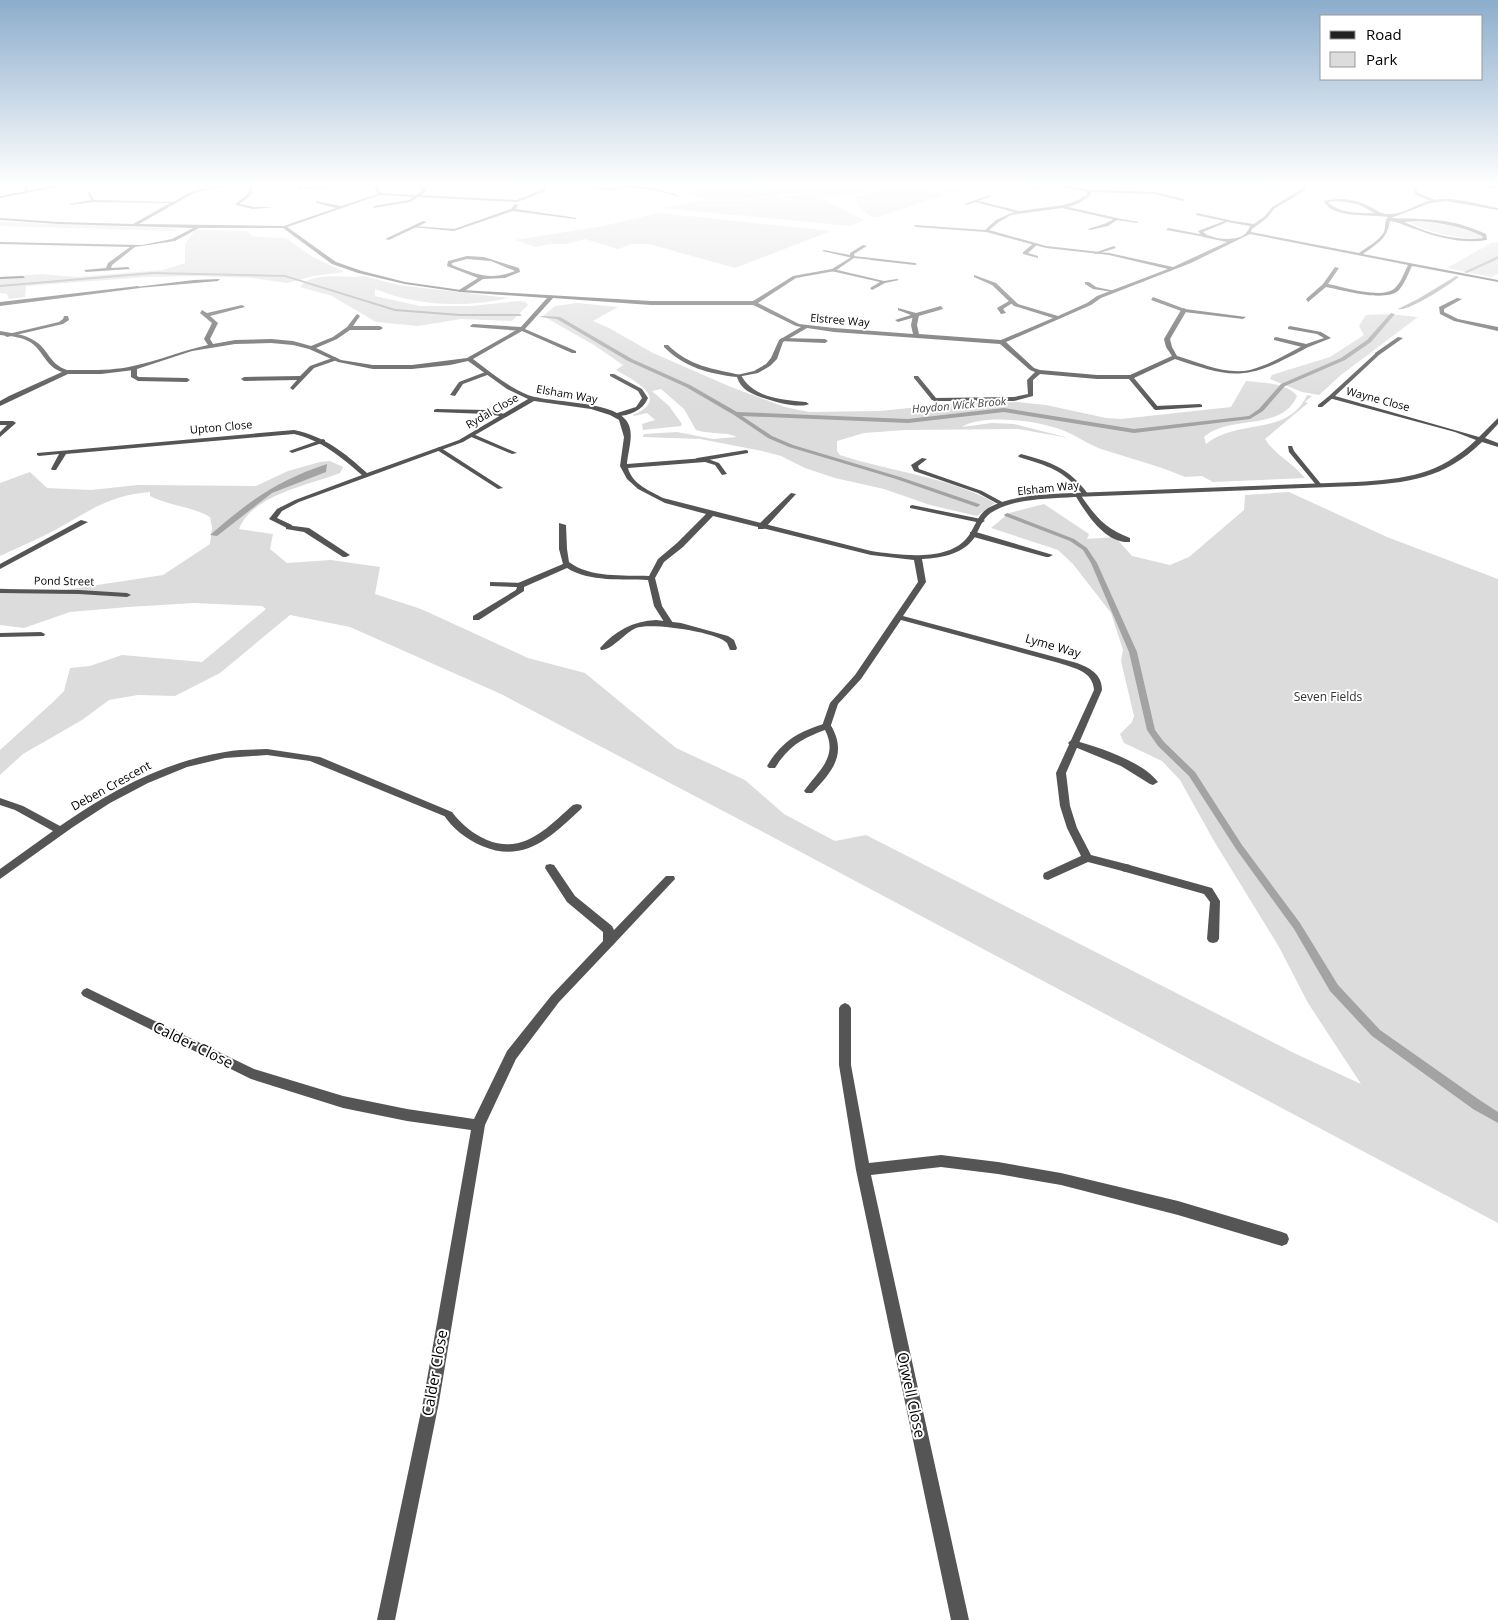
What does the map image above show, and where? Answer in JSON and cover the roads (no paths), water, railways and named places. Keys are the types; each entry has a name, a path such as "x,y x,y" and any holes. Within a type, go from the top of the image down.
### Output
{"street":[{"path":"108,269 110,264 117,259"},
{"name":"Elstree Way","path":"329,259 341,265 389,280 461,291 676,304 754,303 805,327 1002,342 1089,304 1099,296 1194,259"},
{"path":"457,259 450,262 450,266 482,278 498,278 518,272 517,269 488,259"},
{"path":"754,303 795,277 833,270 851,259"},
{"path":"868,259 915,264"},
{"path":"1125,259 1173,268"},
{"path":"1381,259 1498,281"},
{"path":"1325,285 1374,293 1392,292 1399,286 1410,265"},
{"path":"86,271 128,268"},
{"path":"1308,300 1325,285 1338,268"},
{"path":"833,270 884,282"},
{"path":"976,276 994,284 1011,302 1020,307 1056,317"},
{"path":"0,278 23,277"},
{"path":"461,291 482,278"},
{"path":"0,304 138,287 218,280"},
{"path":"872,289 884,282 897,280"},
{"path":"1087,283 1095,288 1113,291"},
{"path":"3,334 31,340 52,366 67,372 94,373 134,368 211,345 271,341 293,343 312,348 335,359 361,365 393,368 429,366 468,360 522,329 551,297"},
{"path":"1153,299 1184,310 1243,317"},
{"path":"1459,299 1441,308 1442,313 1498,329"},
{"path":"1003,313 1000,310 1001,306 1011,302"},
{"path":"211,345 207,339 215,323 204,313 242,307"},
{"path":"898,320 941,308"},
{"path":"900,309 916,315 938,316"},
{"path":"1175,357 1169,347 1167,338 1184,310"},
{"path":"916,315 914,325 916,335"},
{"path":"312,348 335,338 349,328 357,316"},
{"path":"1439,321 1448,316"},
{"path":"3,334 61,323 66,320 66,317"},
{"path":"473,326 522,329 574,352"},
{"path":"666,346 675,355 697,367 739,376 756,372 771,362 782,340 805,327"},
{"path":"349,328 380,328"},
{"path":"1002,342 1032,369 1039,372 1097,377 1131,377 1175,357 1223,371 1248,372 1328,337 1319,333 1290,328"},
{"path":"1276,338 1306,346"},
{"name":"Wayne Close","path":"1331,396 1377,354 1400,338"},
{"path":"782,340 826,341"},
{"path":"293,388 312,367 335,359"},
{"name":"Elsham Way","path":"468,360 517,392 534,398 608,411 616,415"},
{"path":"134,368 134,375 138,379 187,380"},
{"path":"0,404 11,397 67,372"},
{"path":"916,377 934,400 1022,398 1031,395 1030,380 1039,372"},
{"path":"453,395 460,383 488,373"},
{"path":"612,375 640,390 646,398 644,403 636,409 616,415"},
{"path":"739,376 743,386 760,395 784,402 806,404"},
{"path":"1131,377 1156,408 1200,406"},
{"path":"244,379 302,378"},
{"path":"1320,406 1331,396"},
{"name":"Wayne Close","path":"1331,396 1498,445"},
{"name":"Rydal Close","path":"438,449 461,441 534,398"},
{"path":"436,412 487,412 506,415"},
{"path":"616,415 622,419 628,433 623,466 697,460 746,452"},
{"name":"Elsham Way","path":"623,466 631,479 644,490 667,502 871,554 918,558 955,549 965,544 984,514 1002,504 1041,497 1319,485 1396,480 1431,473 1457,460 1498,420"},
{"path":"0,423 13,423 0,435"},
{"name":"Upton Close","path":"39,454 282,432 304,434 323,441 367,476"},
{"path":"471,435 514,453"},
{"path":"292,452 323,441"},
{"path":"1290,448 1319,485"},
{"path":"346,555 306,530 289,527 273,519 275,515 286,506 315,493 367,476 438,449 500,488"},
{"path":"54,469 64,452"},
{"path":"1021,456 1063,470 1075,480 1081,495 1100,527 1106,532 1127,540"},
{"path":"924,459 914,465 916,470 980,492 1002,504"},
{"path":"697,460 711,461 717,464 724,474"},
{"path":"761,527 793,494"},
{"path":"912,507 980,521"},
{"path":"669,623 658,606 651,578 661,561 680,545 710,514"},
{"path":"0,567 84,522"},
{"path":"562,525 564,561 567,565"},
{"path":"973,534 1049,555"},
{"path":"826,726 834,703 858,677 922,582 922,570 918,558"},
{"path":"493,584 522,585 567,565 600,575 651,578"},
{"path":"476,618 516,594 522,585"},
{"name":"Pond Street","path":"0,591 127,595"},
{"name":"Lyme Way","path":"899,617 1062,661 1090,672 1096,678 1099,684 1098,690 1061,773 1060,788 1076,837 1087,858"},
{"path":"604,648 635,625 644,623 669,623 725,638 731,642 733,648"},
{"path":"0,635 41,634"},
{"path":"772,766 781,750 787,744 802,735 826,726"},
{"path":"809,791 824,775 833,759 834,736 826,726"},
{"path":"1073,743 1119,760 1139,771 1153,782"},
{"name":"Deben Crescent","path":"0,876 60,830 126,789 158,773 194,761 243,753 280,753 313,759 448,814 456,825 490,846 509,849 533,843 543,837 577,807"},
{"path":"0,801 19,808 60,830"},
{"path":"1048,876 1087,858 1208,891 1215,901 1213,939"},
{"path":"550,868 571,899 608,929 610,934 609,942"},
{"name":"Calder Close","path":"386,1620 431,1402 478,1126 510,1055 555,999 670,879"},
{"name":"Calder Close","path":"87,993 251,1074 343,1102 407,1115 478,1126"},
{"name":"Orwell Close","path":"845,1008 845,1065 863,1170 960,1620"},
{"path":"863,1170 941,1162 998,1168 1060,1179 1178,1208 1282,1239"}],"waterway":[{"name":"Haydon Wick Brook","path":"1466,272 1495,259"},
{"name":"Haydon Wick Brook","path":"0,286 153,273 285,276 395,310 460,315 520,315"},
{"name":"Haydon Wick Brook","path":"1400,309 1420,300 1457,277"},
{"name":"Haydon Wick Brook","path":"542,317 558,318 630,360 688,386 736,414 908,421 1004,410 1134,431 1250,417 1261,410 1283,385 1343,359 1369,341 1393,314"},
{"path":"737,415 770,437 791,446 898,478 977,505"},
{"path":"1007,515 1072,540 1085,549 1094,563 1133,652 1151,730 1161,744 1192,774 1239,847 1297,926 1334,988 1376,1033 1498,1118"}],"park label":[{"name":"Seven Fields","path":"1328,697"}]}
